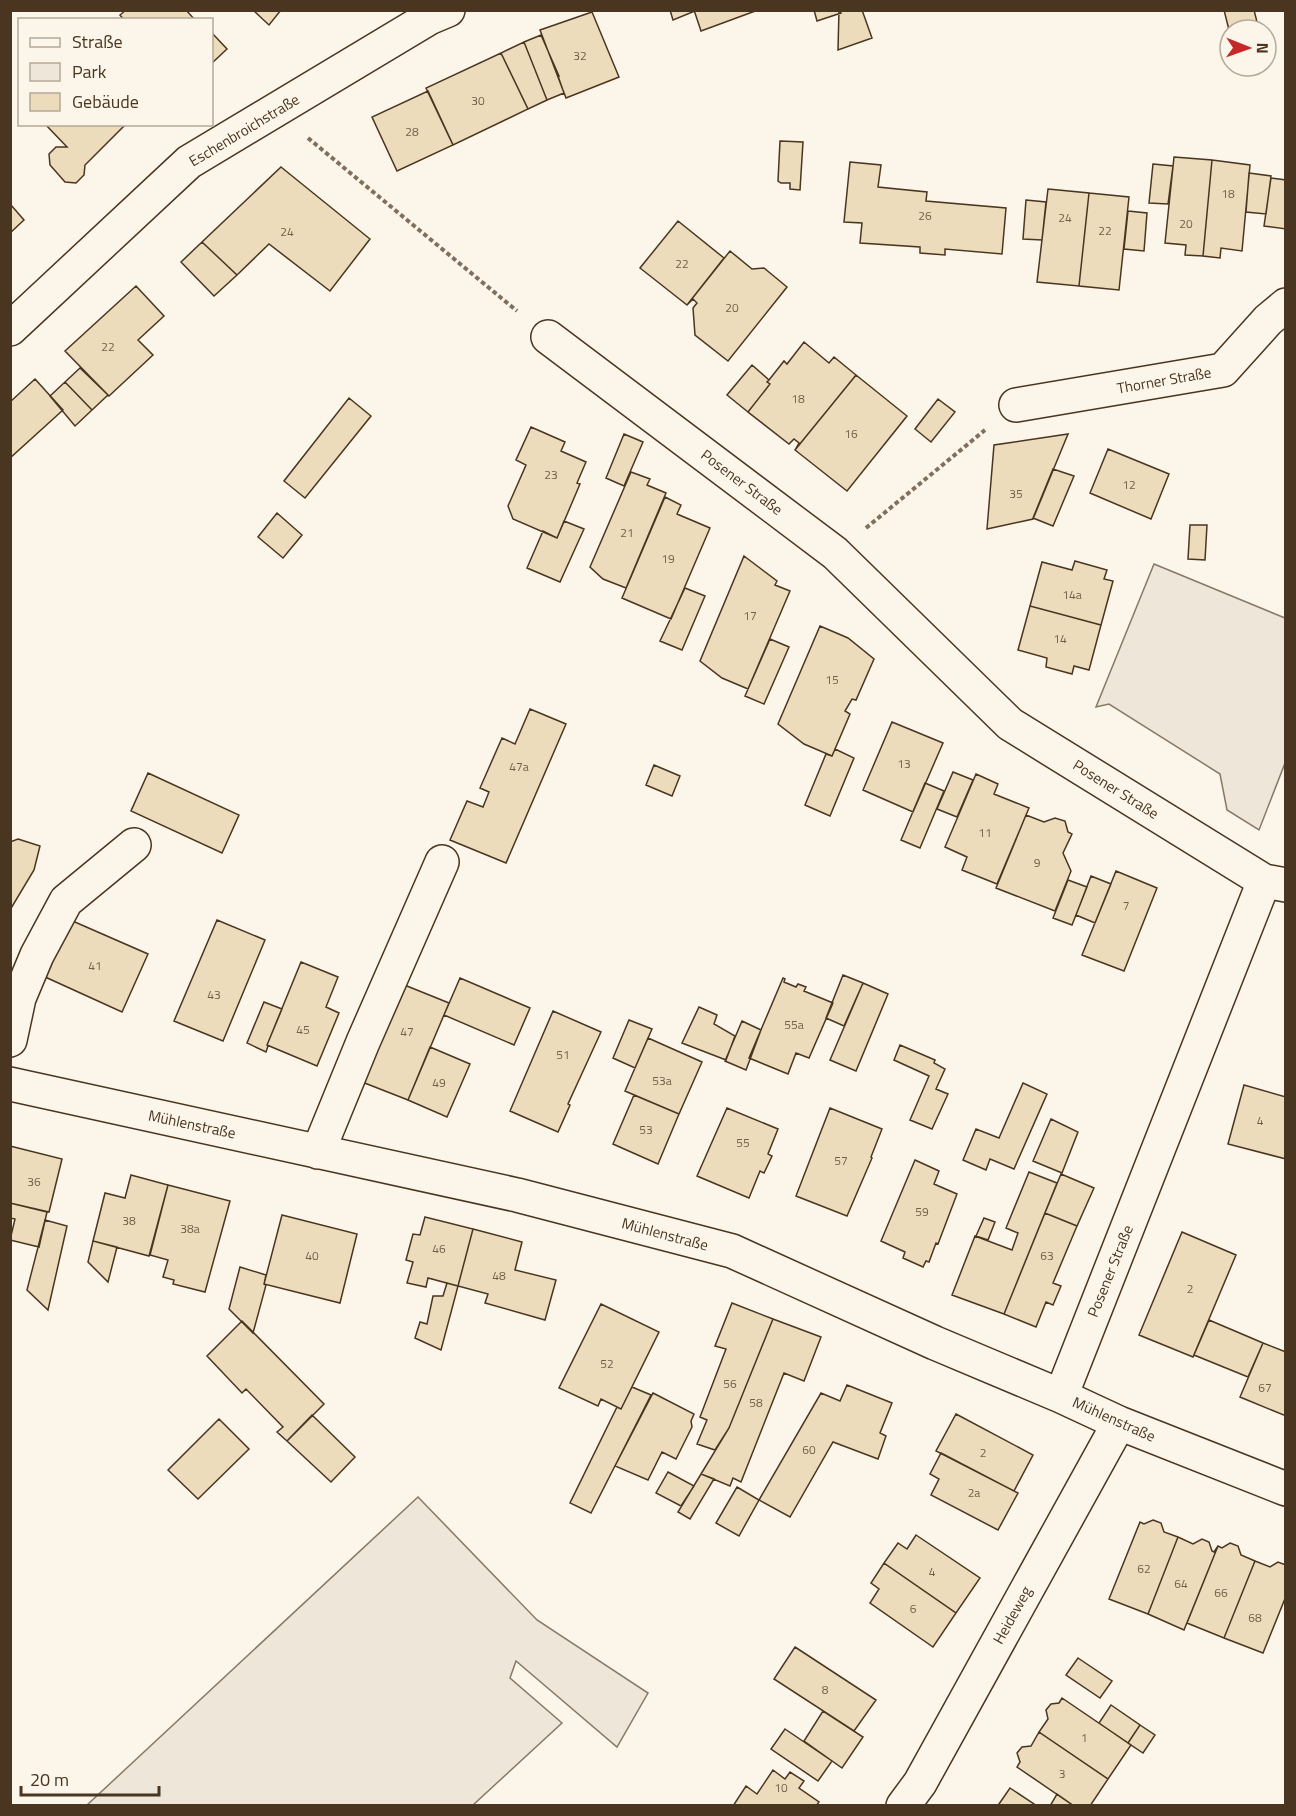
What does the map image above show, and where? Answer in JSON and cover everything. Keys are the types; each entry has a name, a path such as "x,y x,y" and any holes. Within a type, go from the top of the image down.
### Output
{"street":[{"name":"Eschenbroichstraße","path":"10,329 189,162 433,13"},
{"name":"Thorner Straße","path":"1016,405 1223,370 1268,320 1286,305"},
{"name":"Posener Straße","path":"549,337 835,553 1010,724 1275,883 1061,1396"},
{"path":"10,1040 18,998 37,955 66,901 134,845"},
{"path":"318,1152 442,861"},
{"name":"Mühlenstraße","path":"10,1084 517,1195 732,1251 935,1343 1061,1396 1119,1424 1286,1489"},
{"name":"Heideweg","path":"903,1806 920,1783 1119,1424"}],"path":[{"path":"275,111 549,337"},
{"path":"835,553 1016,405"}],"green space":[{"path":"1154,564 1285,618 1285,763 1259,830 1227,810 1220,774 1109,704 1096,707"},
{"path":"418,1497 537,1620 648,1693 617,1747 516,1661 510,1678 562,1723 473,1805 87,1805"}],"building":[{"path":"126,10 186,10 193,18 122,18 120,15"},
{"path":"253,10 281,10 269,25"},
{"path":"670,10 694,10 695,11 673,20"},
{"path":"694,10 758,10 701,31"},
{"path":"814,10 839,10 841,13 817,21"},
{"path":"839,10 862,10 872,38 838,50"},
{"path":"1224,10 1254,10 1256,18 1226,18"},
{"path":"592,12 619,77 566,98 540,30"},
{"path":"213,34 227,49 213,62"},
{"path":"541,35 564,93 547,100 524,42"},
{"path":"524,42 547,100 528,109 501,53"},
{"path":"501,53 528,109 453,145 426,88"},
{"path":"428,91 453,145 397,171 372,117"},
{"path":"47,126 124,126 85,165 84,175 76,183 65,182 50,165 49,154 56,147 67,147"},
{"path":"780,141 803,142 800,190 790,189 790,183 778,181"},
{"path":"1174,157 1212,160 1203,256 1185,255 1186,245 1165,243"},
{"path":"1212,160 1250,165 1242,251 1221,248 1220,258 1203,256"},
{"path":"850,162 881,165 878,187 927,192 926,201 1006,208 1002,254 945,249 945,255 920,253 920,247 860,243 862,223 844,222"},
{"path":"1153,164 1173,166 1168,204 1149,203"},
{"path":"281,167 370,239 330,291 269,244 237,275 202,242"},
{"path":"1249,173 1271,176 1266,214 1246,212"},
{"path":"1271,178 1286,180 1286,229 1264,226"},
{"path":"1048,189 1089,193 1079,286 1037,282"},
{"path":"1089,193 1129,197 1119,290 1079,286"},
{"path":"1026,200 1046,202 1042,240 1023,239"},
{"path":"10,206 24,220 10,233"},
{"path":"1128,211 1147,213 1144,251 1124,249"},
{"path":"678,221 724,258 687,305 640,268"},
{"path":"202,242 237,275 214,296 181,262"},
{"path":"730,251 752,269 764,268 787,287 728,361 695,335 693,308 697,303 693,299 687,305"},
{"path":"136,286 164,316 138,340 153,355 109,396 65,351"},
{"path":"804,342 829,363 834,357 856,375 795,450 799,443 794,439 789,444 748,412 770,384 767,382 784,361 787,364"},
{"path":"752,365 769,380 767,382 770,384 748,412 727,395"},
{"path":"80,368 108,395 92,410 65,382"},
{"path":"856,375 907,416 847,491 795,450"},
{"path":"35,379 63,410 10,458 10,402"},
{"path":"65,382 92,410 75,426 50,396"},
{"path":"349,398 371,416 305,498 284,481"},
{"path":"938,399 955,412 931,442 915,429"},
{"path":"531,427 565,442 561,451 586,462 577,483 580,484 557,538 513,519 508,506 526,465 516,460"},
{"path":"624,434 643,442 624,486 606,478"},
{"path":"1068,434 1033,519 987,529 994,445"},
{"path":"1108,449 1169,474 1151,519 1090,493"},
{"path":"1053,469 1074,476 1053,526 1033,518"},
{"path":"631,472 650,479 647,485 666,493 626,588 603,579 590,567"},
{"path":"665,497 681,505 677,514 710,528 671,619 622,598"},
{"path":"277,513 302,535 283,558 258,537"},
{"path":"564,521 584,529 560,582 527,568 543,531 557,538"},
{"path":"1190,525 1207,525 1205,560 1188,559"},
{"path":"744,556 777,581 775,585 790,591 748,689 722,678 700,661"},
{"path":"1075,561 1107,570 1104,579 1113,581 1101,625 1030,606 1042,562 1072,570"},
{"path":"685,588 705,596 682,650 660,641"},
{"path":"1030,606 1101,625 1089,670 1074,666 1072,674 1046,667 1047,658 1018,650"},
{"path":"820,626 848,638 874,659 856,700 852,699 845,711 850,714 832,756 804,744 778,724"},
{"path":"770,639 789,647 764,704 745,696"},
{"path":"530,709 566,724 506,863 450,840 467,801 483,807 489,792 480,788 502,738 515,744"},
{"path":"892,722 943,743 913,812 863,790"},
{"path":"835,749 854,758 830,816 805,805 826,754 832,756"},
{"path":"654,765 680,776 672,796 646,785"},
{"path":"953,772 973,780 957,817 937,809"},
{"path":"148,773 239,815 222,853 131,811"},
{"path":"976,774 998,784 994,794 1029,808 997,884 962,870 967,857 945,847"},
{"path":"925,783 944,791 920,848 901,840"},
{"path":"1026,815 1044,822 1055,818 1065,821 1068,832 1072,834 1063,853 1071,871 1055,911 996,888"},
{"path":"18,839 40,846 34,870 10,910 10,842"},
{"path":"1116,871 1157,888 1124,971 1082,955"},
{"path":"1091,876 1111,884 1095,923 1076,915"},
{"path":"1068,880 1087,887 1072,925 1053,918"},
{"path":"68,919 148,954 122,1012 43,976"},
{"path":"217,920 265,940 223,1041 174,1021"},
{"path":"301,962 338,977 326,1007 339,1013 317,1066 267,1045"},
{"path":"843,975 863,983 844,1026 826,1018"},
{"path":"460,978 530,1008 514,1045 444,1015"},
{"path":"783,978 784,982 796,987 798,984 806,987 804,991 833,1003 809,1058 796,1053 788,1074 749,1058"},
{"path":"397,982 449,1003 408,1100 357,1080"},
{"path":"863,983 888,994 856,1071 830,1060"},
{"path":"264,1002 282,1009 266,1052 247,1043"},
{"path":"699,1007 717,1015 714,1024 735,1036 726,1060 682,1043"},
{"path":"553,1011 601,1032 568,1104 570,1105 558,1132 510,1111"},
{"path":"629,1020 652,1029 635,1068 613,1058"},
{"path":"742,1021 761,1030 746,1070 725,1061"},
{"path":"648,1038 702,1062 679,1114 625,1091"},
{"path":"900,1045 935,1060 934,1063 945,1069 936,1089 948,1094 932,1129 910,1120 929,1076 894,1060"},
{"path":"430,1047 470,1064 447,1117 408,1100"},
{"path":"1023,1083 1047,1094 1014,1169 990,1159 986,1170 963,1160 976,1129 999,1138"},
{"path":"1244,1085 1286,1097 1286,1159 1228,1144"},
{"path":"634,1095 679,1114 658,1164 613,1144"},
{"path":"727,1108 778,1129 768,1154 772,1156 764,1173 760,1171 749,1198 697,1176"},
{"path":"830,1108 882,1129 847,1216 796,1196"},
{"path":"1051,1119 1078,1132 1062,1173 1033,1161"},
{"path":"10,1146 62,1159 49,1212 10,1203"},
{"path":"915,1160 939,1171 934,1184 957,1194 938,1244 936,1243 929,1262 926,1261 923,1267 903,1258 905,1252 881,1241"},
{"path":"1029,1172 1057,1183 1004,1314 952,1295 975,1236 1012,1250 1018,1233 1006,1228"},
{"path":"1061,1174 1094,1188 1077,1226 1045,1213"},
{"path":"131,1175 168,1185 149,1256 93,1241 105,1193 125,1198"},
{"path":"168,1185 230,1201 205,1292 173,1284 174,1280 163,1277 168,1260 150,1255"},
{"path":"10,1203 47,1212 39,1247 10,1240 15,1219 10,1218"},
{"path":"1045,1213 1077,1226 1053,1283 1061,1286 1053,1305 1046,1302 1036,1327 1004,1314"},
{"path":"282,1215 357,1234 340,1303 264,1284"},
{"path":"425,1217 473,1229 458,1286 428,1278 426,1287 407,1283 413,1262 406,1260 413,1234 420,1235"},
{"path":"984,1218 995,1222 988,1240 976,1236"},
{"path":"45,1220 67,1226 48,1310 27,1290"},
{"path":"473,1229 522,1242 515,1270 556,1280 545,1320 485,1303 488,1294 458,1286"},
{"path":"1182,1232 1236,1255 1193,1357 1139,1335"},
{"path":"93,1241 117,1247 108,1282 88,1262"},
{"path":"240,1267 266,1275 264,1284 266,1285 253,1333 229,1309"},
{"path":"447,1283 458,1286 441,1350 415,1338 420,1322 427,1324 433,1296 443,1296"},
{"path":"732,1303 773,1319 729,1428 715,1450 697,1444 707,1420 700,1417 726,1349 715,1346"},
{"path":"601,1304 659,1332 621,1409 601,1399 598,1406 559,1388"},
{"path":"773,1319 821,1337 804,1381 784,1373 741,1482 733,1478 730,1486 701,1474 729,1428"},
{"path":"1209,1320 1263,1343 1248,1377 1194,1355"},
{"path":"242,1321 324,1404 287,1441 277,1432 283,1427 246,1389 242,1393 207,1356"},
{"path":"1263,1343 1286,1352 1286,1416 1240,1397"},
{"path":"847,1385 892,1403 880,1433 886,1436 878,1459 833,1442 790,1517 759,1500 821,1393 840,1401"},
{"path":"632,1387 651,1395 591,1513 570,1503 617,1407 621,1409"},
{"path":"653,1393 694,1414 691,1421 692,1427 676,1459 662,1452 648,1480 615,1466"},
{"path":"956,1414 1033,1455 1014,1491 936,1451"},
{"path":"312,1415 355,1457 331,1482 287,1441"},
{"path":"219,1419 249,1449 198,1499 168,1470"},
{"path":"941,1453 1018,1493 998,1530 931,1495 939,1479 930,1474"},
{"path":"668,1472 694,1486 681,1506 656,1493"},
{"path":"701,1474 714,1479 690,1519 678,1512"},
{"path":"737,1487 759,1500 739,1536 716,1523"},
{"path":"1153,1520 1161,1523 1164,1532 1178,1537 1148,1614 1109,1599 1140,1522 1144,1524"},
{"path":"916,1535 980,1578 956,1613 884,1563 898,1543 907,1549"},
{"path":"1178,1537 1193,1544 1202,1539 1209,1542 1214,1552 1218,1546 1184,1630 1148,1614"},
{"path":"1230,1543 1238,1546 1241,1555 1255,1561 1224,1638 1187,1623 1218,1546 1222,1548"},
{"path":"1255,1561 1270,1567 1278,1562 1286,1565 1286,1596 1263,1653 1224,1638"},
{"path":"884,1563 956,1613 933,1647 870,1603 879,1589 871,1583"},
{"path":"795,1647 876,1700 854,1731 774,1679"},
{"path":"1078,1658 1112,1681 1100,1698 1066,1675"},
{"path":"1062,1698 1131,1745 1108,1779 1039,1732 1048,1719 1046,1710 1051,1704 1059,1703"},
{"path":"1111,1705 1140,1725 1128,1743 1099,1723"},
{"path":"823,1711 863,1737 842,1768 804,1741"},
{"path":"1140,1725 1155,1735 1143,1753 1128,1743"},
{"path":"785,1729 832,1761 818,1781 771,1749"},
{"path":"1039,1732 1108,1779 1090,1806 1074,1806 1017,1767 1020,1762 1017,1753 1022,1747 1031,1746"},
{"path":"773,1770 785,1779 790,1772 804,1781 799,1788 819,1802 816,1806 733,1806 746,1786 757,1794"},
{"path":"1010,1788 1037,1806 1001,1806 999,1804"},
{"path":"1057,1794 1074,1806 1050,1806"}]}
